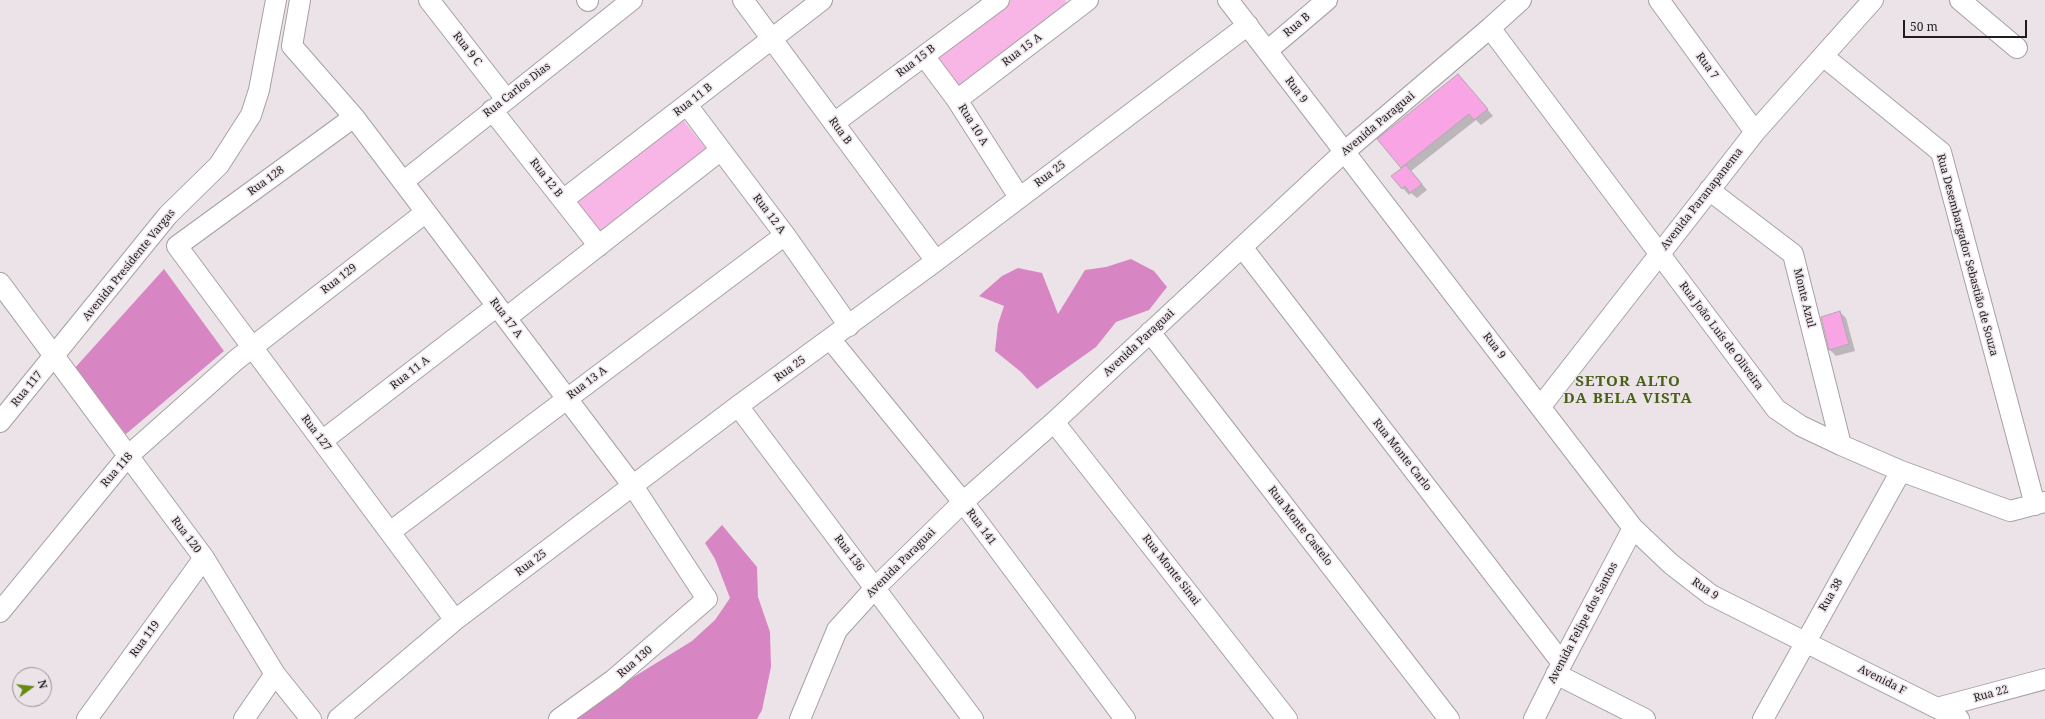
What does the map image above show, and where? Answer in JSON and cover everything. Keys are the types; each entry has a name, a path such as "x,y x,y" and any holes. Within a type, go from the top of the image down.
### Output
{"street":[{"name":"Avenida Presidente Vargas","path":"54,357 168,215 219,165 251,114 259,90 276,0"},
{"name":"Rua 17 A","path":"300,0 292,46 354,117 567,398 633,486 707,599"},
{"name":"Rua 9 C","path":"429,0 499,104"},
{"name":"Rua Carlos Dias","path":"403,182 499,104 632,0"},
{"name":"Rua B","path":"743,0 936,261"},
{"name":"Rua 11 B","path":"563,200 822,0"},
{"name":"Rua 15 B","path":"834,123 999,0"},
{"name":"Rua 9","path":"1228,0 1343,153 1541,406 1633,528 1671,564 1711,595 1805,642"},
{"name":"Rua B","path":"1267,51 1326,0"},
{"name":"Avenida Paraguai","path":"805,716 837,630 875,588 963,502 1054,422 1343,153 1490,28 1520,0"},
{"name":"Rua 7","path":"1659,0 1755,132"},
{"name":"Avenida Paranapanema","path":"1541,406 1755,132 1873,0"},
{"path":"1960,0 2017,48"},
{"name":"Rua 15 A","path":"957,100 1082,2"},
{"name":"Rua 25","path":"338,719 455,620 738,406 936,261 1248,25"},
{"name":"Rua João Luís de Oliveira","path":"1490,28 1776,409 1801,426 1840,445 1901,471 2010,511 2040,503"},
{"name":"Rua 10 A","path":"924,56 957,100 1019,197"},
{"name":"Rua Desembargador Sebastião de Souza","path":"1823,56 1941,152 2040,503"},
{"name":"Rua 12 B","path":"499,104 563,200 599,246"},
{"name":"Rua 12 A","path":"687,105 785,234 849,326"},
{"name":"Rua 128","path":"177,246 354,117"},
{"path":"502,312 599,246 721,150"},
{"name":"Monte Azul","path":"1709,190 1793,254 1840,445"},
{"name":"Rua 129","path":"253,347 426,212"},
{"name":"Rua 13 A","path":"390,532 785,234"},
{"name":"Rua 127","path":"177,246 455,620"},
{"name":"Rua Monte Carlo","path":"1242,247 1559,668 1645,719"},
{"name":"Rua 120","path":"0,282 204,558 275,674 311,719"},
{"name":"Rua 11 A","path":"322,440 502,312"},
{"name":"Rua Monte Castelo","path":"1150,332 1449,719"},
{"name":"Rua 141","path":"830,340 963,502 1125,719"},
{"name":"Rua 118","path":"0,612 128,456 253,347"},
{"name":"Rua 117","path":"0,422 54,357"},
{"name":"Rua 136","path":"738,406 973,719"},
{"name":"Rua Monte Sinai","path":"1054,422 1287,719"},
{"name":"Rua 38","path":"1763,719 1901,471"},
{"name":"Avenida Felipe dos Santos","path":"1534,719 1559,668 1633,528"},
{"name":"Rua 119","path":"87,719 204,558"},
{"name":"Rua 130","path":"559,719 613,680 707,599"},
{"name":"Avenida F","path":"1805,642 1959,719"},
{"path":"244,719 275,674"},
{"name":"Rua 22","path":"1937,708 2045,679"}],"shaded area":[{"path":"1011,0 1065,0 1069,6 959,89 935,57"},
{"path":"683,120 708,151 600,233 574,201"},
{"path":"1131,259 1154,271 1167,287 1149,310 1116,322 1096,347 1037,389 1021,372 995,351 998,324 1004,306 979,296 1002,276 1018,268 1042,273 1058,314 1085,270 1106,267"},
{"path":"164,269 224,351 126,434 73,370"},
{"path":"722,525 757,567 758,597 770,632 771,667 762,710 757,719 571,719 598,699 692,641 715,620 730,598 715,559 705,543"}],"building":[{"path":"1458,74 1488,109 1474,120 1469,114 1401,168 1377,139"},
{"path":"1406,165 1422,184 1410,193 1405,186 1402,189 1391,176"},
{"path":"1840,311 1849,344 1829,350 1821,317"}],"district":[{"name":"SETOR ALTO DA BELA VISTA","path":"1628,390"}]}
